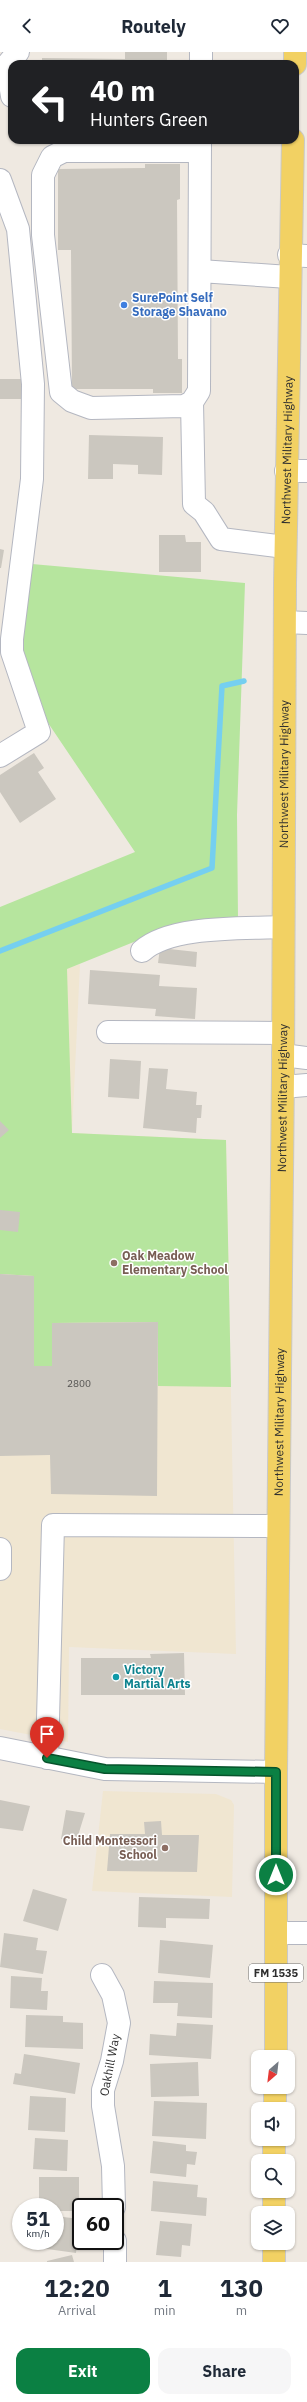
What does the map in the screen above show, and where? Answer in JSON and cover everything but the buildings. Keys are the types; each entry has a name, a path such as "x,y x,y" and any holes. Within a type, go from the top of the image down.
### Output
{"main road":[{"name":"Northwest Military Highway","path":"276,2050 276,1772 283,1055 282,927 285,547 297,471 289,277 298,256 297,144"},
{"path":"274,2250 274,2262"}],"street":[{"path":"11,60 18,52"},
{"path":"200,145 199,391 192,402 184,406 91,408 72,401 61,392 43,235 43,175 52,157 64,151 200,145"},
{"path":"0,180 18,229 33,384 32,479 12,638 12,652 39,732 0,756"},
{"path":"200,271 289,277"},
{"path":"192,402 194,504 204,512 221,539 285,547"},
{"path":"285,622 307,623"},
{"path":"142,951 149,944 168,937 196,931 282,927"},
{"path":"108,1032 282,1033"},
{"path":"283,1055 307,1058"},
{"path":"282,1087 307,1085"},
{"path":"47,1758 53,1525 278,1526"},
{"path":"0,1549 0,1568"},
{"path":"0,1748 105,1769 276,1772"},
{"path":"276,1933 307,1933"},
{"name":"Oakhill Way","path":"102,1975 113,1995 119,2023 112,2061 104,2090 103,2106 113,2166 114,2198"},
{"path":"115,2250 115,2262"}],"shaded area":[{"name":"Oak Meadow Elementary School","path":"80,964 72,1133 226,1140 236,1654 69,1647 68,1742 0,1729 0,993"},
{"name":"Child Montessori School","path":"103,1791 216,1794 231,1800 234,1805 232,1897 92,1891"}],"green space":[{"path":"32,564 245,583 237,815 238,919 156,933 67,969 72,1133 226,1140 231,1387 158,1386 158,1322 52,1323 52,1366 34,1366 34,1276 0,1274 0,907 135,852 38,708 22,644"}],"waterway":[{"path":"0,951 212,868 222,686 244,681"}],"place":[{"name":"SurePoint Self Storage Shavano","path":"124,305"},
{"name":"Oak Meadow Elementary School","path":"114,1263"},
{"name":"Victory Martial Arts","path":"116,1677"},
{"name":"Child Montessori School","path":"165,1848"}],"route":[{"path":"47,1758 105,1769 276,1772 276,1875"}]}
